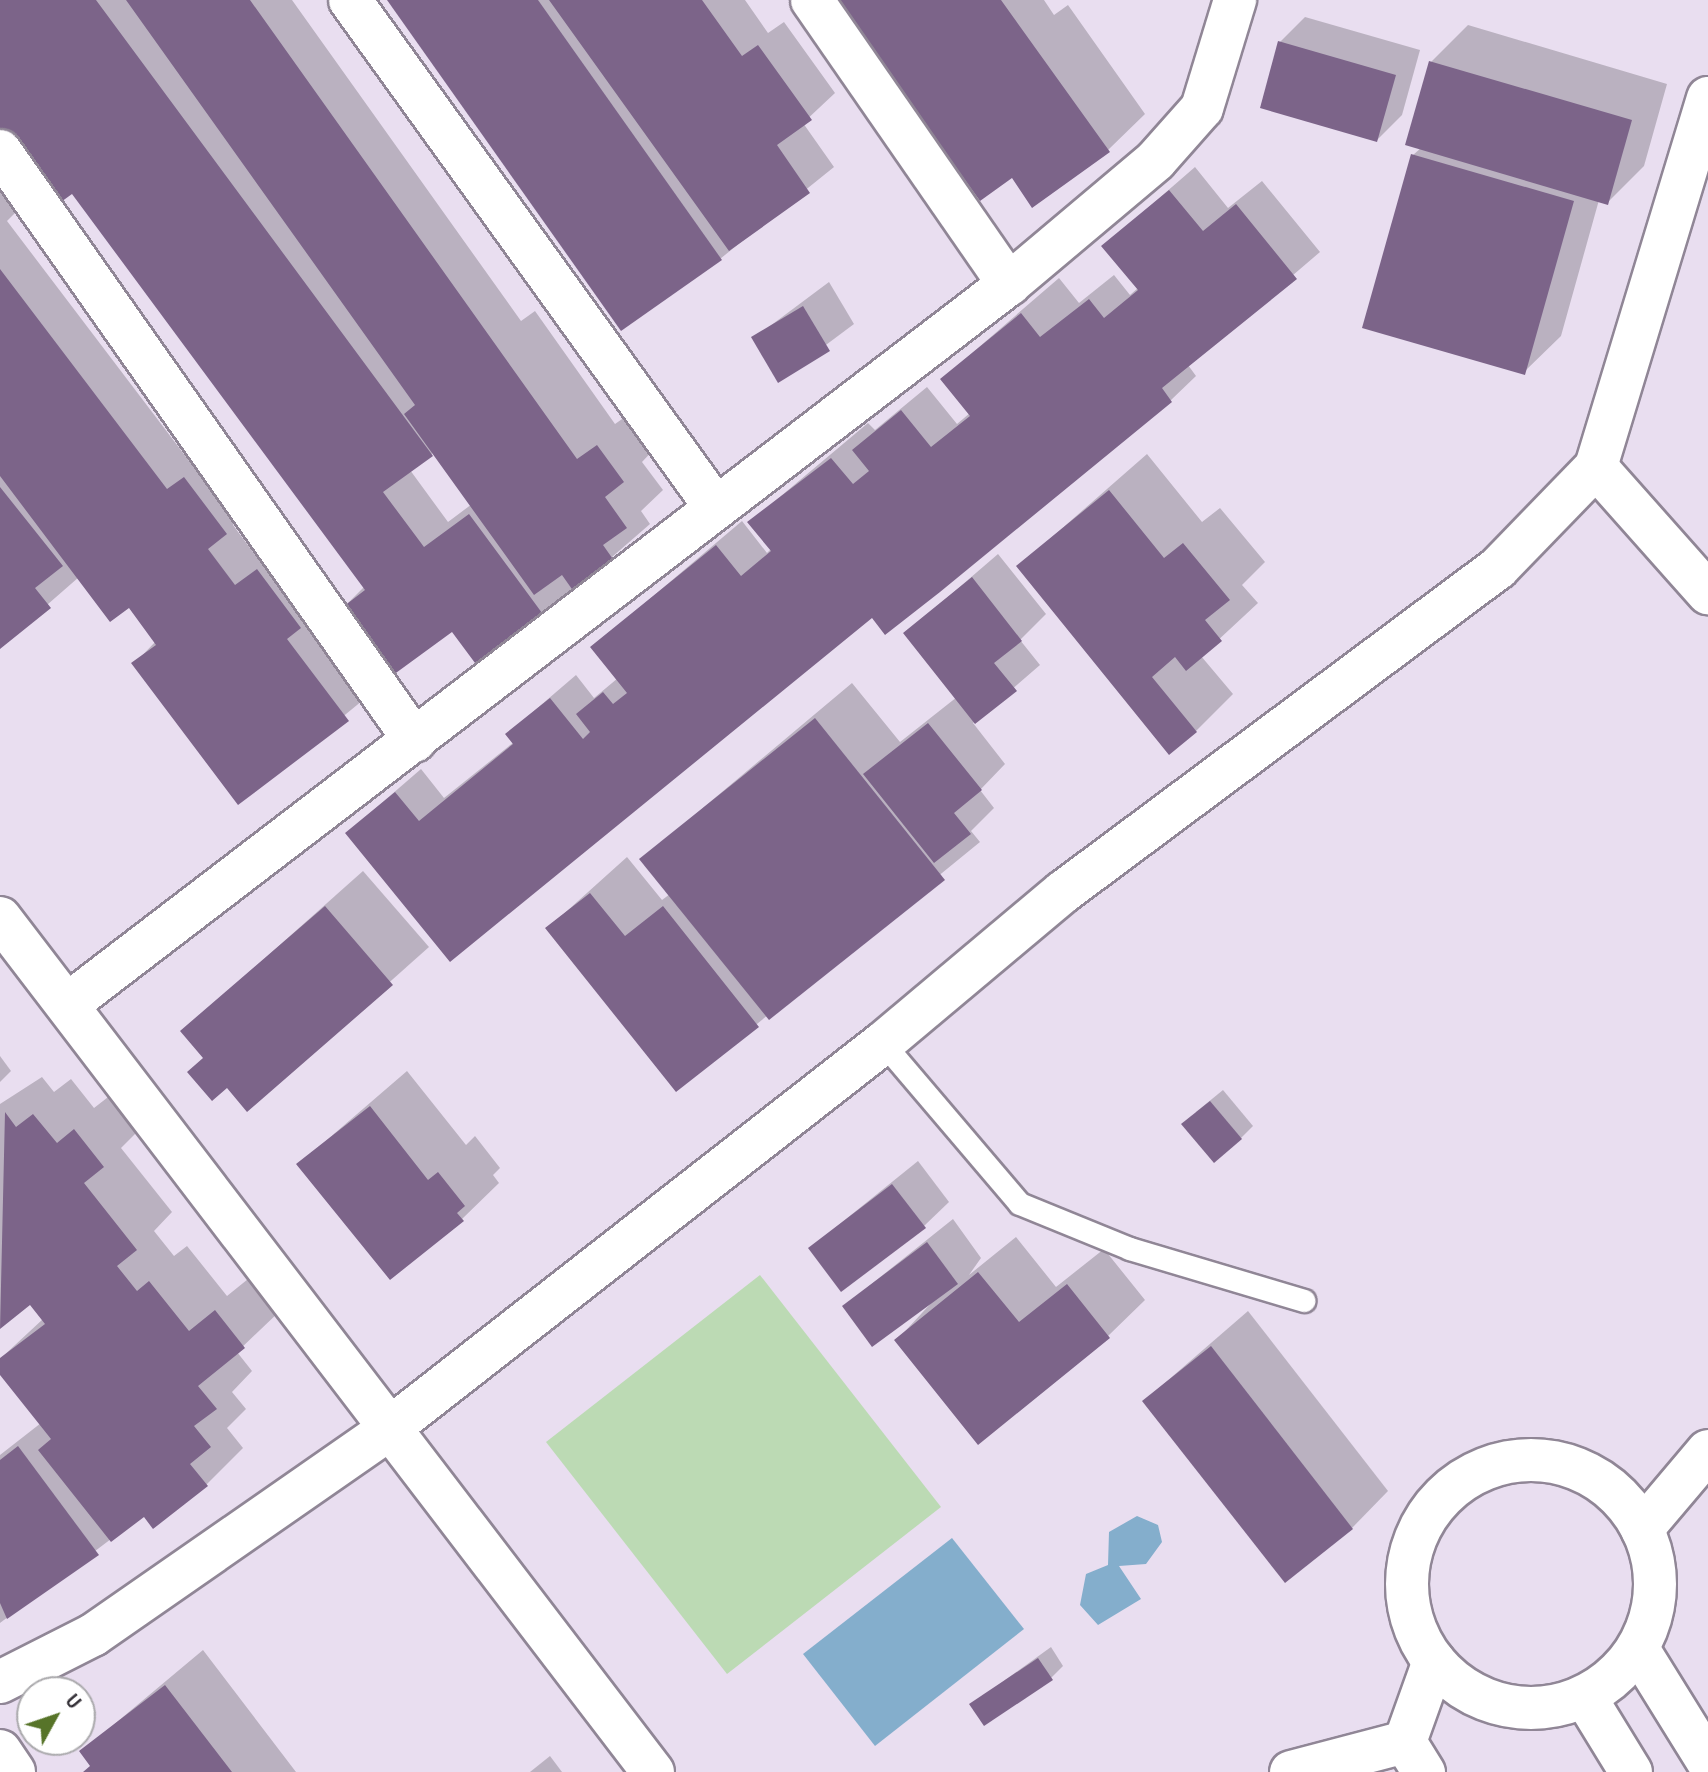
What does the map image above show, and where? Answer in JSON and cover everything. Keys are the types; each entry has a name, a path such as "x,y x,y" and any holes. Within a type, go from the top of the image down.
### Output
{"street":[{"path":"350,0 716,508"},
{"path":"812,0 1009,284"},
{"path":"68,1004 1009,284 1156,160 1202,108 1235,0"},
{"path":"0,1682 93,1635 386,1431 883,1043 1063,892 1498,568 1596,467 1708,98"},
{"path":"0,151 415,741"},
{"path":"1596,467 1708,593"},
{"path":"0,918 68,1004 386,1431 653,1772"},
{"path":"1642,1529 1708,1451"},
{"path":"1502,1462 1570,1467 1618,1495 1642,1529 1654,1568 1653,1610 1638,1649 1585,1697 1544,1708 1503,1705 1464,1689 1434,1661 1413,1625 1407,1584 1413,1542 1433,1506 1463,1479 1502,1462"},
{"path":"1638,1649 1708,1762"},
{"path":"1291,1772 1414,1757 1434,1661"},
{"path":"1585,1697 1631,1772"},
{"path":"0,1751 14,1772"}],"lane":[{"path":"883,1043 1020,1204 1130,1249 1304,1301"}],"green space":[{"path":"760,1275 941,1507 727,1674 546,1442"}],"water":[{"path":"1137,1516 1158,1525 1162,1542 1146,1564 1119,1566 1141,1599 1098,1625 1080,1605 1086,1574 1108,1565 1109,1532"},
{"path":"952,1538 1024,1629 875,1746 803,1654"}],"building":[{"path":"0,0 96,0 433,456 383,492 424,547 469,514 545,617 478,667 452,632 389,678 339,610 365,590 72,194 54,207 0,134"},
{"path":"126,0 250,0 577,459 597,445 624,482 605,497 627,528 603,545 615,562 574,592 562,575 534,595 404,414 415,405"},
{"path":"387,0 538,0 722,260 621,331"},
{"path":"549,0 702,0 742,56 758,45 812,120 777,145 810,193 729,251"},
{"path":"835,0 1001,0 1110,152 1032,208 1012,178 980,201"},
{"path":"1278,41 1396,75 1377,142 1260,108"},
{"path":"1429,61 1632,120 1608,205 1405,145"},
{"path":"1411,154 1574,201 1525,375 1362,328"},
{"path":"1169,190 1203,231 1236,204 1297,279 1162,388 1172,402 940,592 885,635 872,618 450,962 345,833 395,792 419,821 513,744 505,734 550,698 583,739 590,732 576,714 603,692 613,704 627,693 590,647 716,545 741,576 771,551 747,522 831,458 853,484 869,471 852,450 901,410 931,447 970,416 940,379 1021,313 1040,337 1089,299 1104,318 1138,290 1101,246"},
{"path":"0,269 167,489 184,477 227,534 208,549 235,585 257,569 301,628 287,639 349,721 238,805 131,663 156,645 129,608 110,622 0,476"},
{"path":"803,306 830,351 778,383 751,337"},
{"path":"0,487 63,566 35,588 51,608 0,649"},
{"path":"1109,490 1164,558 1183,543 1230,600 1205,620 1222,641 1186,671 1175,657 1152,677 1197,732 1169,755 1016,566"},
{"path":"972,577 1022,641 994,663 1017,691 975,724 903,633"},
{"path":"815,718 945,880 769,1020 639,859"},
{"path":"928,723 982,790 954,813 971,834 934,863 863,774"},
{"path":"590,893 625,936 663,906 759,1027 676,1092 545,928"},
{"path":"325,906 393,985 247,1112 227,1088 212,1101 187,1072 203,1058 180,1031"},
{"path":"1210,1101 1242,1139 1214,1163 1181,1124"},
{"path":"370,1106 428,1180 438,1172 465,1206 457,1213 464,1221 390,1280 296,1164"},
{"path":"5,1112 16,1127 33,1114 57,1143 74,1129 104,1167 84,1183 137,1250 117,1266 137,1291 149,1281 189,1331 215,1310 245,1348 198,1386 217,1409 194,1426 211,1447 190,1464 208,1486 153,1529 144,1517 111,1542 38,1450 51,1439 0,1375 0,1358 45,1324 30,1305 0,1329"},
{"path":"892,1184 926,1228 841,1292 808,1248"},
{"path":"927,1242 958,1284 872,1347 842,1306"},
{"path":"978,1272 1019,1322 1067,1284 1110,1338 978,1445 894,1340"},
{"path":"1211,1346 1353,1529 1285,1583 1142,1401"},
{"path":"18,1446 99,1555 7,1619 0,1603 0,1460"},
{"path":"1038,1658 1053,1680 984,1726 969,1704"},
{"path":"165,1685 232,1772 83,1772 90,1766 83,1756 96,1756 96,1738"}]}
